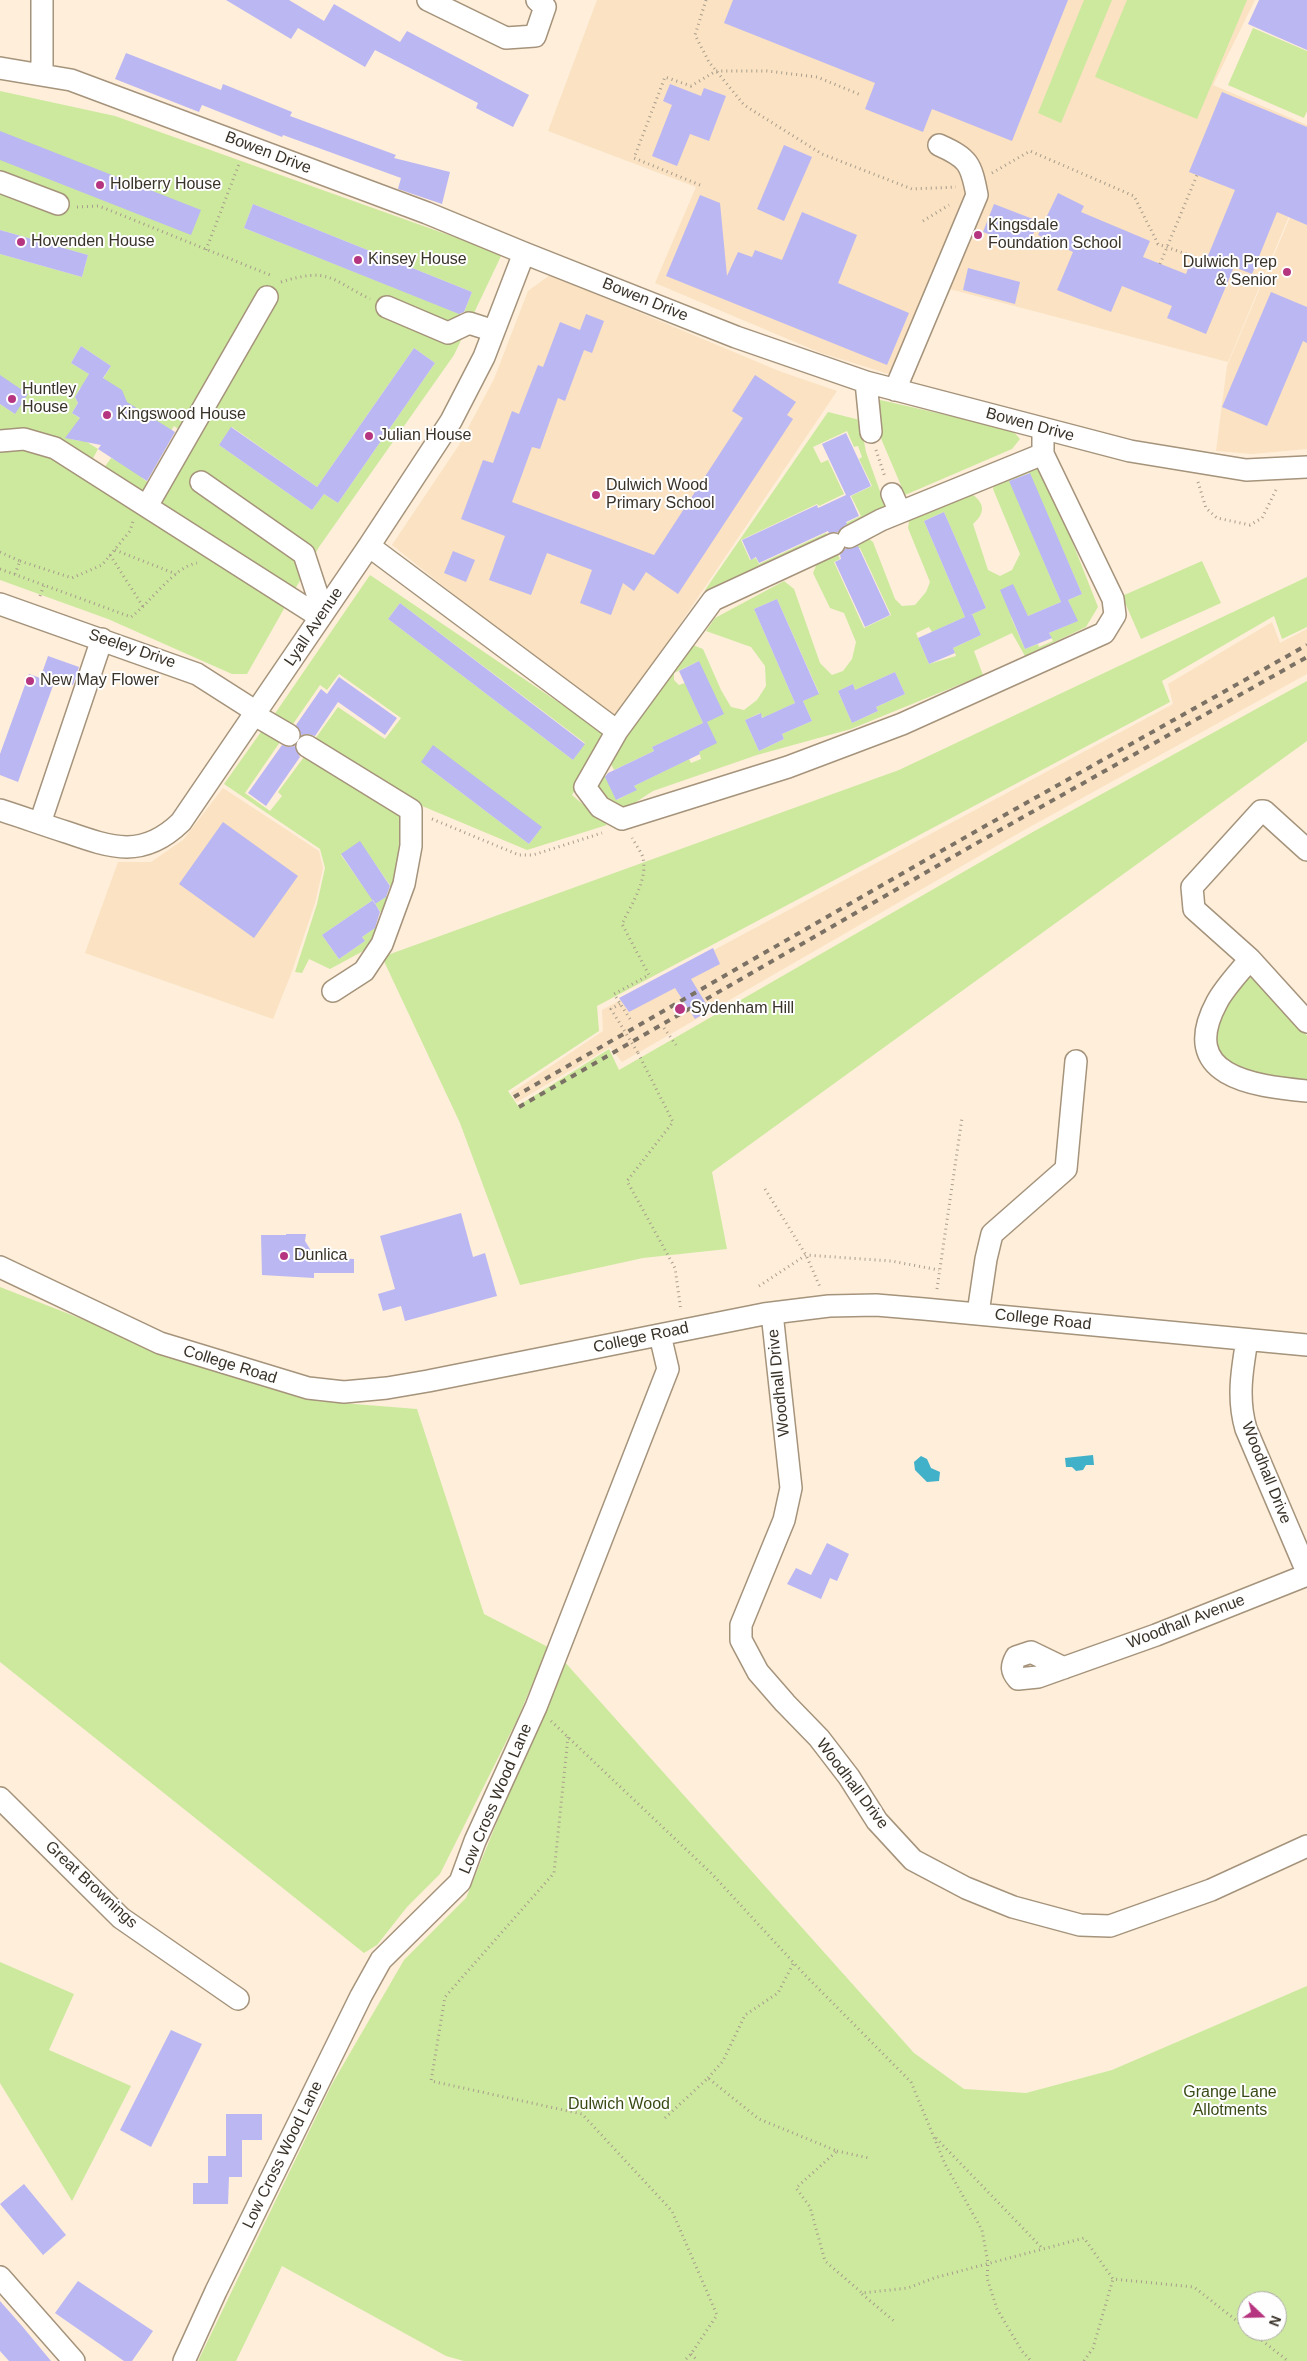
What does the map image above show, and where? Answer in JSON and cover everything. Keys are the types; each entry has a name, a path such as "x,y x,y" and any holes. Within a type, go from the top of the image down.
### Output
{"street":[{"path":"42,0 42,74"},
{"path":"428,0 506,38 535,36 545,7 537,0"},
{"name":"Bowen Drive","path":"0,68 71,80 427,213 736,336 866,382 1130,451 1195,463 1265,471 1307,467"},
{"path":"895,390 976,194 968,185 972,169 958,154 939,145"},
{"path":"0,182 58,204"},
{"name":"Lyall Avenue","path":"0,810 107,846 131,847 166,836 181,822 254,712 369,546 451,421 472,384 524,253"},
{"path":"143,504 267,297"},
{"path":"387,307 448,333 469,323 494,330"},
{"path":"866,382 871,432"},
{"path":"1042,454 896,503 841,540 713,600 617,731 585,787 600,807 622,819 788,767 893,727 1104,633 1115,615 1113,599 1042,454 1043,429"},
{"path":"0,441 24,439 55,448 230,559 321,614"},
{"path":"200,482 304,554 321,614"},
{"path":"369,546 617,731"},
{"name":"Seeley Drive","path":"0,604 197,674 289,735"},
{"path":"40,823 102,639"},
{"path":"307,746 411,810 411,846 404,884 382,944 364,971 333,991"},
{"path":"1307,850 1264,811 1260,811 1192,887 1194,909 1250,959 1307,1022"},
{"path":"1250,959 1217,1002 1206,1032 1205,1044 1209,1056 1220,1070 1269,1088 1307,1091"},
{"path":"978,1313 986,1259 992,1234 1066,1169 1076,1062"},
{"name":"College Road","path":"0,1267 160,1343 308,1388 344,1392 387,1388 708,1324 828,1306 876,1305 978,1313 1307,1346"},
{"name":"Woodhall Drive","path":"772,1313 791,1488 789,1504 781,1528 741,1626 741,1640 758,1672 819,1738 849,1777 877,1821 913,1860 966,1888 1013,1907 1080,1925 1110,1926 1211,1890 1307,1846"},
{"name":"Low Cross Wood Lane","path":"184,2361 216,2291 361,1996 381,1960 460,1882 475,1841 536,1707 668,1369 660,1335"},
{"name":"Woodhall Drive","path":"1247,1340 1241,1380 1241,1412 1246,1429 1307,1573"},
{"name":"Woodhall Avenue","path":"1064,1668 1156,1636 1307,1573"},
{"name":"Great Brownings","path":"0,1798 121,1918 238,1999"},
{"path":"0,2276 74,2361"}],"path":[{"path":"706,0 695,35 708,62 744,105 822,154 912,189 968,185 1030,151 1134,196 1158,244 1200,259 1208,257"},
{"path":"700,185 634,158 665,77 691,86 716,71 767,71 818,77 861,95"},
{"path":"206,250 246,145"},
{"path":"1160,264 1197,175"},
{"path":"58,204 74,208 99,206 284,281"},
{"path":"290,279 314,274 327,275 365,296"},
{"path":"871,432 880,465 896,503"},
{"path":"1195,474 1206,508 1217,518 1250,525 1262,518 1280,480"},
{"path":"0,552 72,578 102,565 130,532 143,504"},
{"path":"115,550 176,574"},
{"path":"110,555 144,608"},
{"path":"0,569 131,617 144,608 176,574 190,564 230,559"},
{"path":"15,574 20,560"},
{"path":"411,810 519,855 533,855 608,831"},
{"path":"630,1019 614,994 649,975 622,924 636,897 644,873 642,856 633,840"},
{"path":"620,1004 611,1009 638,1053 673,1122 628,1181 675,1268 675,1281 681,1311"},
{"path":"664,1028 676,1045"},
{"path":"935,1310 939,1270 962,1118"},
{"path":"765,1189 806,1255 828,1306"},
{"path":"759,1286 806,1255 892,1262 939,1270"},
{"path":"536,1707 712,1874 794,1962 912,2082 945,2164 982,2230 988,2263 987,2278 997,2309 1022,2351 1031,2361"},
{"path":"568,1737 554,1873 445,1997 431,2081 582,2114 672,2211 717,2315 692,2354 684,2361"},
{"path":"665,2118 708,2078 723,2061 745,2015 778,1993 794,1962"},
{"path":"708,2078 759,2119 837,2151 869,2158"},
{"path":"934,2136 1043,2249"},
{"path":"837,2151 796,2188 810,2207 825,2262 894,2320"},
{"path":"862,2293 908,2288 934,2278 1084,2238 1113,2279 1194,2287 1237,2321"},
{"path":"1084,2361 1093,2348 1113,2279"},
{"path":"1262,2341 1288,2361"},
{"path":"692,2354 698,2361"}],"shaded area":[{"name":"Kingsdale Foundation School","path":"597,0 1255,0 1213,85 1307,125 1307,173 1228,362 942,287 905,379 821,353 655,283 696,187 548,131"},
{"name":"Dulwich Prep & Senior","path":"1307,177 1307,449 1252,454 1216,451 1227,366"},
{"name":"Dulwich Wood Primary School","path":"550,275 779,371 837,391 614,722 392,545 459,445 494,379 528,291"},
{"path":"1272,622 1280,643 1307,629 1307,674 1026,829 622,1062 610,1047 517,1102 511,1093 603,1031 602,1010 1173,704 1168,684"},
{"path":"223,788 319,851 323,868 315,903 291,974 273,1019 85,953 118,862 151,862 183,840"}],"green space":[{"path":"1084,0 1112,0 1061,123 1038,113"},
{"path":"1127,0 1247,0 1197,119 1095,77"},
{"path":"1253,28 1307,51 1307,111 1304,118 1228,85"},
{"path":"0,91 115,116 502,254 454,355 319,547 247,674 232,674 108,619 0,580 0,404 15,414 0,375 0,254 82,277 88,255 0,230","holes":["253,204 472,292 463,315 244,228","81,346 111,366 101,382 167,437 174,426 184,433 149,483 142,478 140,471 111,458 104,468 92,460 98,449 82,439 80,441 71,439 70,432 84,421 72,413 78,403 75,397 80,388 88,387 94,377 71,363","414,348 435,363 338,503 324,494 312,510 219,445 232,427 317,487"]},
{"path":"876,399 1012,430 1020,439 1012,449 905,495 880,436"},
{"path":"828,412 860,420 866,452 887,511 848,532 844,524 861,516 851,496 872,486 859,459 862,457 858,446 854,447 847,431 813,447 821,463 828,460 844,494 819,506 817,504 741,540 750,560 756,558 759,564 826,533 830,538 710,595 705,590"},
{"path":"1033,463 1044,470 1098,607 1086,627 1025,656 1012,633 974,651 983,675 851,729 757,755 653,791 630,806 618,807 603,796 596,784 599,770 693,645 703,649 721,690 731,707 744,710 757,700 766,686 765,666 751,647 706,631 715,618 784,581 794,589 820,663 832,675 843,671 852,659 856,642 844,613 830,608 813,573 817,563 836,551 840,559 834,562 864,628 891,615 860,548 855,549 852,542 864,535 873,542 895,599 902,606 915,605 926,592 930,582 908,528 910,515 967,491 977,498 982,506 981,515 973,524 988,570 1000,576 1012,570 1020,554 993,489 996,478","holes":["1029,473 1082,594 1068,600 1077,621 1049,633 1053,641 1039,647 1038,644 1025,649 1011,617 1025,611 1028,616 1061,602 1010,481","944,512 986,608 972,614 981,635 953,648 956,656 929,664 916,633 929,627 932,632 965,617 924,521","777,599 819,693 803,701 812,721 782,734 784,739 759,751 745,720 760,713 763,718 795,703 754,609","699,661 707,721 699,752 701,759 691,763 689,759 634,786 636,790 617,800 602,769 611,764 614,770 654,751 652,747 703,723 685,683 679,685 674,680 674,673","895,672 905,694 876,707 878,711 852,723 838,691 853,684 855,690"]},
{"path":"1202,561 1221,603 1141,639 1122,596"},
{"path":"370,575 607,735 572,795 607,825 527,850 415,803 315,739 338,707 385,739 401,718 339,674 327,690 320,685 291,727 274,715","holes":["400,603 585,743 573,760 388,619","421,762 541,828 529,844"]},
{"path":"1307,577 1307,627 1282,639 1274,616 1162,681 1170,702 597,1006 599,1031 508,1091 518,1106 609,1049 619,1070 1031,833 1307,681 1307,741 712,1172 727,1249 643,1258 520,1285 460,1123 382,957 899,770"},
{"path":"263,729 280,742 245,793 270,811 282,796 278,792 304,757 401,816 406,847 400,884 378,943 330,969 309,959 302,973 295,972 317,904 325,868 320,849 224,784","holes":["360,842 394,891 375,904 386,920 362,937 365,941 339,959 322,935 373,900 341,855"]},
{"path":"1249,977 1255,980 1296,1019 1307,1036 1307,1083 1244,1071 1223,1058 1214,1048 1217,1029 1224,1008 1241,982"},
{"path":"0,1287 187,1360 316,1401 417,1409 484,1614 548,1647 517,1720 440,1874 407,1907 377,1945 364,1953 0,1662"},
{"name":"Dulwich Wood","path":"563,1660 914,2053 964,2089 1026,2093 1112,2070 1307,1986 1307,2361 464,2361 446,2356 282,2266 236,2361 198,2361 332,2084 404,1960 466,1898"},
{"path":"0,1962 74,1994 49,2050 131,2086 72,2201 0,2083"}],"water":[{"path":"1093,1455 1094,1465 1086,1465 1083,1470 1076,1471 1072,1467 1066,1467 1065,1458"},
{"path":"921,1456 927,1459 931,1468 940,1472 939,1481 927,1482 915,1470 914,1462"}],"building":[{"path":"226,0 289,0 324,21 334,4 400,42 407,31 529,95 513,127 476,108 478,103 375,50 365,67 298,28 291,39"},
{"path":"733,0 1068,0 1012,141 932,109 923,132 865,109 875,83 724,23"},
{"path":"1259,0 1307,0 1307,50 1248,24"},
{"path":"126,53 221,90 223,84 292,112 290,116 396,155 394,158 450,172 442,204 398,189 401,178 283,135 282,137 202,105 199,112 115,79"},
{"path":"670,84 701,96 704,88 726,96 709,141 690,134 677,166 652,156 672,105 663,101"},
{"path":"1222,92 1307,127 1307,225 1277,212 1252,274 1234,267 1206,334 1167,318 1172,306 1122,286 1111,312 1057,290 1073,252 1038,235 1058,193 1084,206 1081,212 1150,241 1143,257 1186,274 1190,263 1203,268 1235,190 1189,172"},
{"name":"Holberry House","path":"0,131 201,210 191,235 0,160"},
{"path":"784,145 812,157 784,221 757,209"},
{"path":"700,195 720,203 727,276 738,252 752,257 755,250 782,260 802,212 857,235 838,283 909,313 887,365 666,276"},
{"name":"Kinsey House","path":"253,204 472,292 464,312 459,314 244,228"},
{"path":"994,204 1038,221 1028,249 983,232"},
{"name":"Hovenden House","path":"0,230 88,255 82,277 0,254"},
{"path":"968,268 1020,282 1015,304 963,290"},
{"path":"1271,292 1307,307 1307,343 1303,341 1267,426 1222,407"},
{"path":"586,314 604,321 592,353 584,350 565,401 558,398 540,449 532,447 512,502 654,555 743,418 732,411 755,375 796,402 787,415 793,419 678,594 646,572 634,591 623,583 611,615 580,603 592,570 547,553 531,595 489,580 505,536 461,519 483,460 493,463 512,411 519,414 538,365 543,367 560,322 580,330"},
{"name":"Kingswood House","path":"81,346 111,366 103,378 122,390 127,402 175,432 147,481 98,449 101,445 65,438 80,418 72,413 78,403 75,397 89,374 71,363"},
{"name":"Julian House","path":"414,348 435,363 338,503 324,494 312,510 219,445 231,427 317,487"},
{"name":"Huntley House","path":"0,375 28,394 15,414 0,404"},
{"path":"846,433 871,486 850,496 859,516 846,522 847,524 838,532 829,533 828,531 759,563 756,557 751,560 742,540 817,505 818,508 846,495 822,444"},
{"path":"1030,473 1082,594 1068,600 1078,621 1049,633 1052,638 1025,649 1000,590 1013,584 1028,616 1061,602 1009,481"},
{"path":"944,512 986,608 972,614 981,635 953,648 955,653 929,664 918,638 965,617 924,521"},
{"path":"858,546 890,615 865,627 835,562 841,559 840,555 845,549"},
{"path":"453,551 475,560 466,582 444,573"},
{"path":"777,599 819,694 803,701 812,721 782,734 784,739 759,751 745,720 761,713 762,718 795,703 754,609"},
{"path":"400,603 585,744 573,760 388,619"},
{"path":"48,656 79,667 73,685 42,673"},
{"path":"699,661 724,714 707,722 717,743 699,752 700,754 634,786 637,790 616,800 605,777 608,773 654,751 652,747 703,723 679,671"},
{"path":"895,672 905,694 876,707 878,711 852,723 838,691 853,684 855,690"},
{"path":"29,674 54,683 18,782 0,775 0,754"},
{"path":"339,677 397,718 385,735 338,702 315,736 301,735 296,725 321,689 327,694"},
{"path":"282,745 288,747 295,746 300,757 266,806 248,793"},
{"path":"433,745 542,827 529,844 421,762"},
{"path":"223,822 298,876 254,938 179,884"},
{"path":"360,841 390,886 386,897 375,904 341,854"},
{"path":"373,900 380,912 375,928 362,937 365,941 339,959 322,935"},
{"path":"713,948 720,964 691,979 710,1010 695,1019 675,988 629,1012 619,998"},
{"path":"461,1213 473,1257 485,1253 497,1296 405,1321 401,1306 383,1311 378,1294 395,1289 380,1236"},
{"name":"Dunlica","path":"306,1234 305,1241 315,1257 354,1259 354,1273 314,1273 314,1278 262,1275 261,1235"},
{"path":"827,1543 849,1554 837,1581 830,1578 821,1599 787,1584 796,1568 811,1575"},
{"path":"171,2030 202,2044 151,2147 120,2130"},
{"path":"226,2114 262,2114 262,2140 242,2140 242,2177 229,2177 228,2204 193,2204 193,2183 208,2183 208,2156 226,2156"},
{"path":"24,2184 66,2235 43,2255 0,2204"},
{"path":"78,2281 153,2331 132,2361 124,2361 55,2313"},
{"path":"0,2301 51,2361 9,2361 0,2351"}],"railway":[{"path":"514,1097 971,834 1307,645"},
{"path":"519,1107 977,843 1307,657"}],"place":[{"name":"Holberry House","path":"100,185"},
{"name":"Kingsdale Foundation School","path":"978,235"},
{"name":"Hovenden House","path":"21,242"},
{"name":"Kinsey House","path":"358,260"},
{"name":"Dulwich Prep & Senior","path":"1287,272"},
{"name":"Huntley House","path":"12,399"},
{"name":"Kingswood House","path":"107,415"},
{"name":"Julian House","path":"369,436"},
{"name":"Dulwich Wood Primary School","path":"596,495"},
{"name":"New May Flower","path":"30,681"},
{"name":"Sydenham Hill","path":"680,1009"},
{"name":"Dunlica","path":"284,1256"}],"park label":[{"name":"Grange Lane Allotments","path":"1230,2102"}]}
